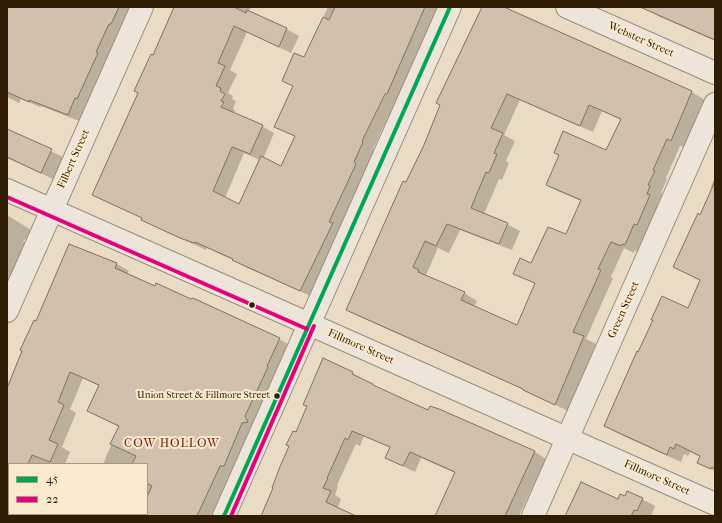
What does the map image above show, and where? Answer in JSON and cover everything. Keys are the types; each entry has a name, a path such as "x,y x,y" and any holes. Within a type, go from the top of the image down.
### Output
{"street":[{"name":"Filbert Street","path":"7,311 142,7"},
{"path":"224,516 450,7"},
{"name":"Webster Street","path":"567,7 715,73"},
{"name":"Green Street","path":"533,516 715,104"},
{"name":"Fillmore Street","path":"7,190 715,504"}],"building":[{"path":"7,7 119,7 111,24 109,24 96,52 98,53 68,115 29,100 29,102 7,92"},
{"path":"174,7 234,7 246,13 247,10 287,28 279,47 234,26 218,63 225,66 216,86 221,88 220,91 225,94 221,101 224,102 221,107 263,125 250,154 232,147 213,191 239,204 261,156 281,166 295,136 274,127 293,86 282,81 294,53 304,57 323,17 329,20 335,7 425,7 387,94 385,94 362,141 363,142 354,162 356,164 329,222 333,223 300,291 195,242 194,243 180,238 141,220 142,218 92,195 138,93 134,91 151,54 153,55"},
{"path":"482,7 504,7 692,91 671,141 667,139 653,170 655,171 648,185 650,186 647,194 650,195 637,225 634,224 625,245 622,244 621,246 611,242 598,269 601,270 573,332 584,336 555,405 523,389 346,310 403,181 406,182 424,145 440,105 436,103","holes":["507,94 580,126 589,105 621,119 606,150 563,131 554,153 559,155 546,185 581,200 566,234 548,227 531,263 520,258 513,274 535,283 517,325 461,300 465,292 418,272 419,270 413,267 425,241 436,246 447,224 499,244 508,223 471,208 486,172 489,173 497,154 494,153 503,133 491,128"]},
{"path":"640,7 715,7 715,40"},
{"path":"7,129 52,149 41,173 7,157"},
{"path":"715,181 715,469 712,467 711,469 697,463 700,456 676,444 674,449 670,447 667,455 604,426 637,351 638,352 653,320 651,320 662,296 688,308 700,280 673,267 698,213 700,215"},
{"path":"69,244 117,263 115,268 155,286 156,283 191,299 193,298 280,338 245,416 248,422 242,423 224,466 220,466 197,516 147,516 148,495 152,486 148,484 148,463 132,463 136,456 110,444 119,426 87,411 99,385 70,372 58,402 64,405 49,440 58,444 50,462 32,455 28,463 7,464 7,388 22,351 20,350 34,320 36,321"},
{"path":"323,358 353,372 352,374 373,385 428,410 430,406 439,409 535,451 505,516 435,516 455,472 410,452 403,466 385,458 390,447 352,431 348,440 345,438 323,488 331,491 326,502 356,516 261,516 289,446 286,445 293,431 296,432 307,406 303,405"},
{"path":"581,482 618,499 620,494 625,496 627,491 643,498 637,511 634,510 631,516 565,516"}],"transit line":[{"name":"45","path":"224,516 450,7"},
{"name":"22","path":"7,197 307,329"},
{"name":"22","path":"231,516 314,326"}],"place":[{"name":"Union Street & Fillmore Street","path":"277,396"}],"district":[{"name":"COW HOLLOW","path":"172,444"}]}
